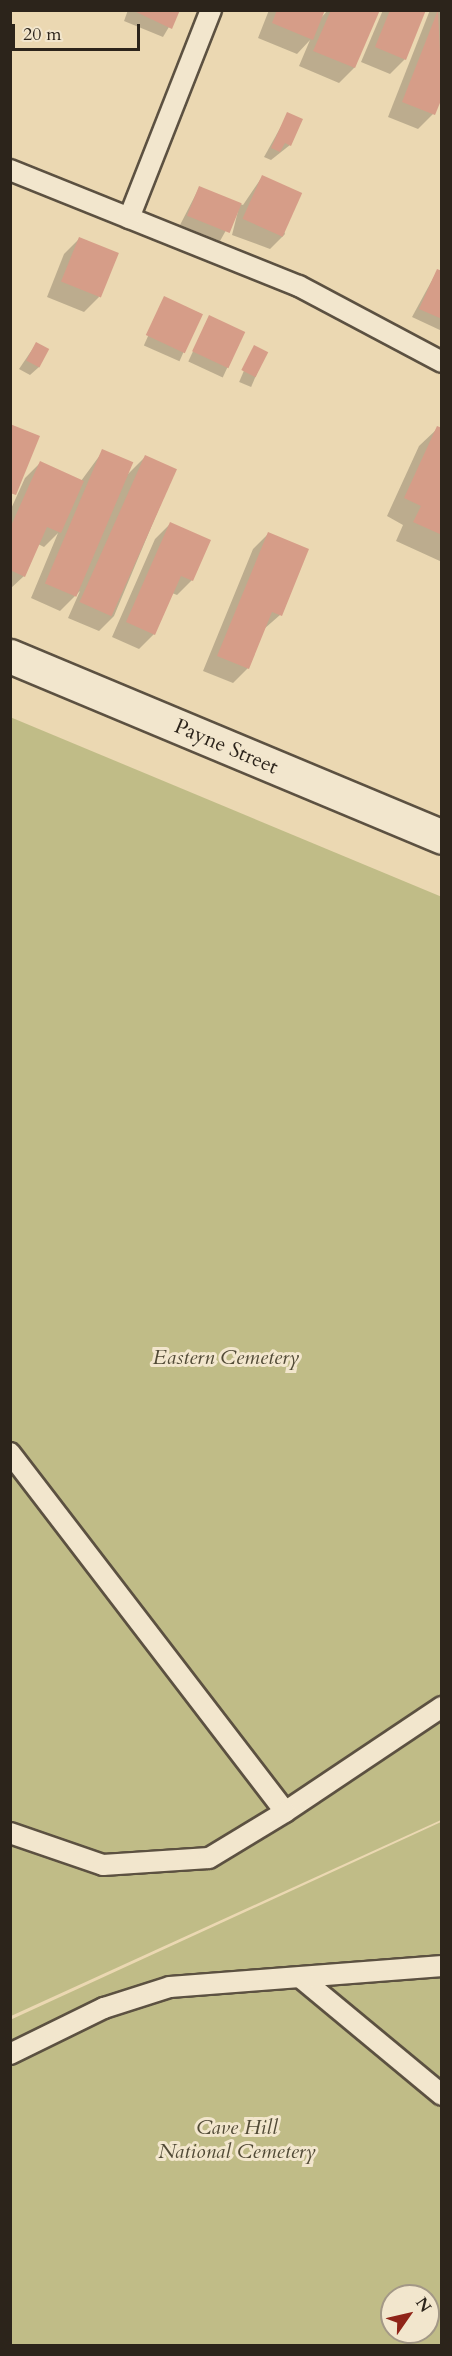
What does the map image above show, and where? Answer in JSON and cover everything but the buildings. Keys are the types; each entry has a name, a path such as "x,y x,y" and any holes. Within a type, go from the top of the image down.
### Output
{"street":[{"name":"Payne Street","path":"10,656 441,837"}],"lane":[{"path":"129,218 211,10"},
{"path":"10,170 298,286 441,363"},
{"path":"10,1453 285,1812"},
{"path":"10,1833 103,1865 209,1858 285,1812 441,1707"},
{"path":"10,2054 104,2008 170,1987 441,1966"},
{"path":"301,1978 441,2095"}],"green space":[{"name":"Eastern Cemetery","path":"10,717 442,897 441,1820 11,2016"},
{"name":"Cave Hill National Cemetery","path":"441,1822 441,2345 11,2345 10,2020"}]}
